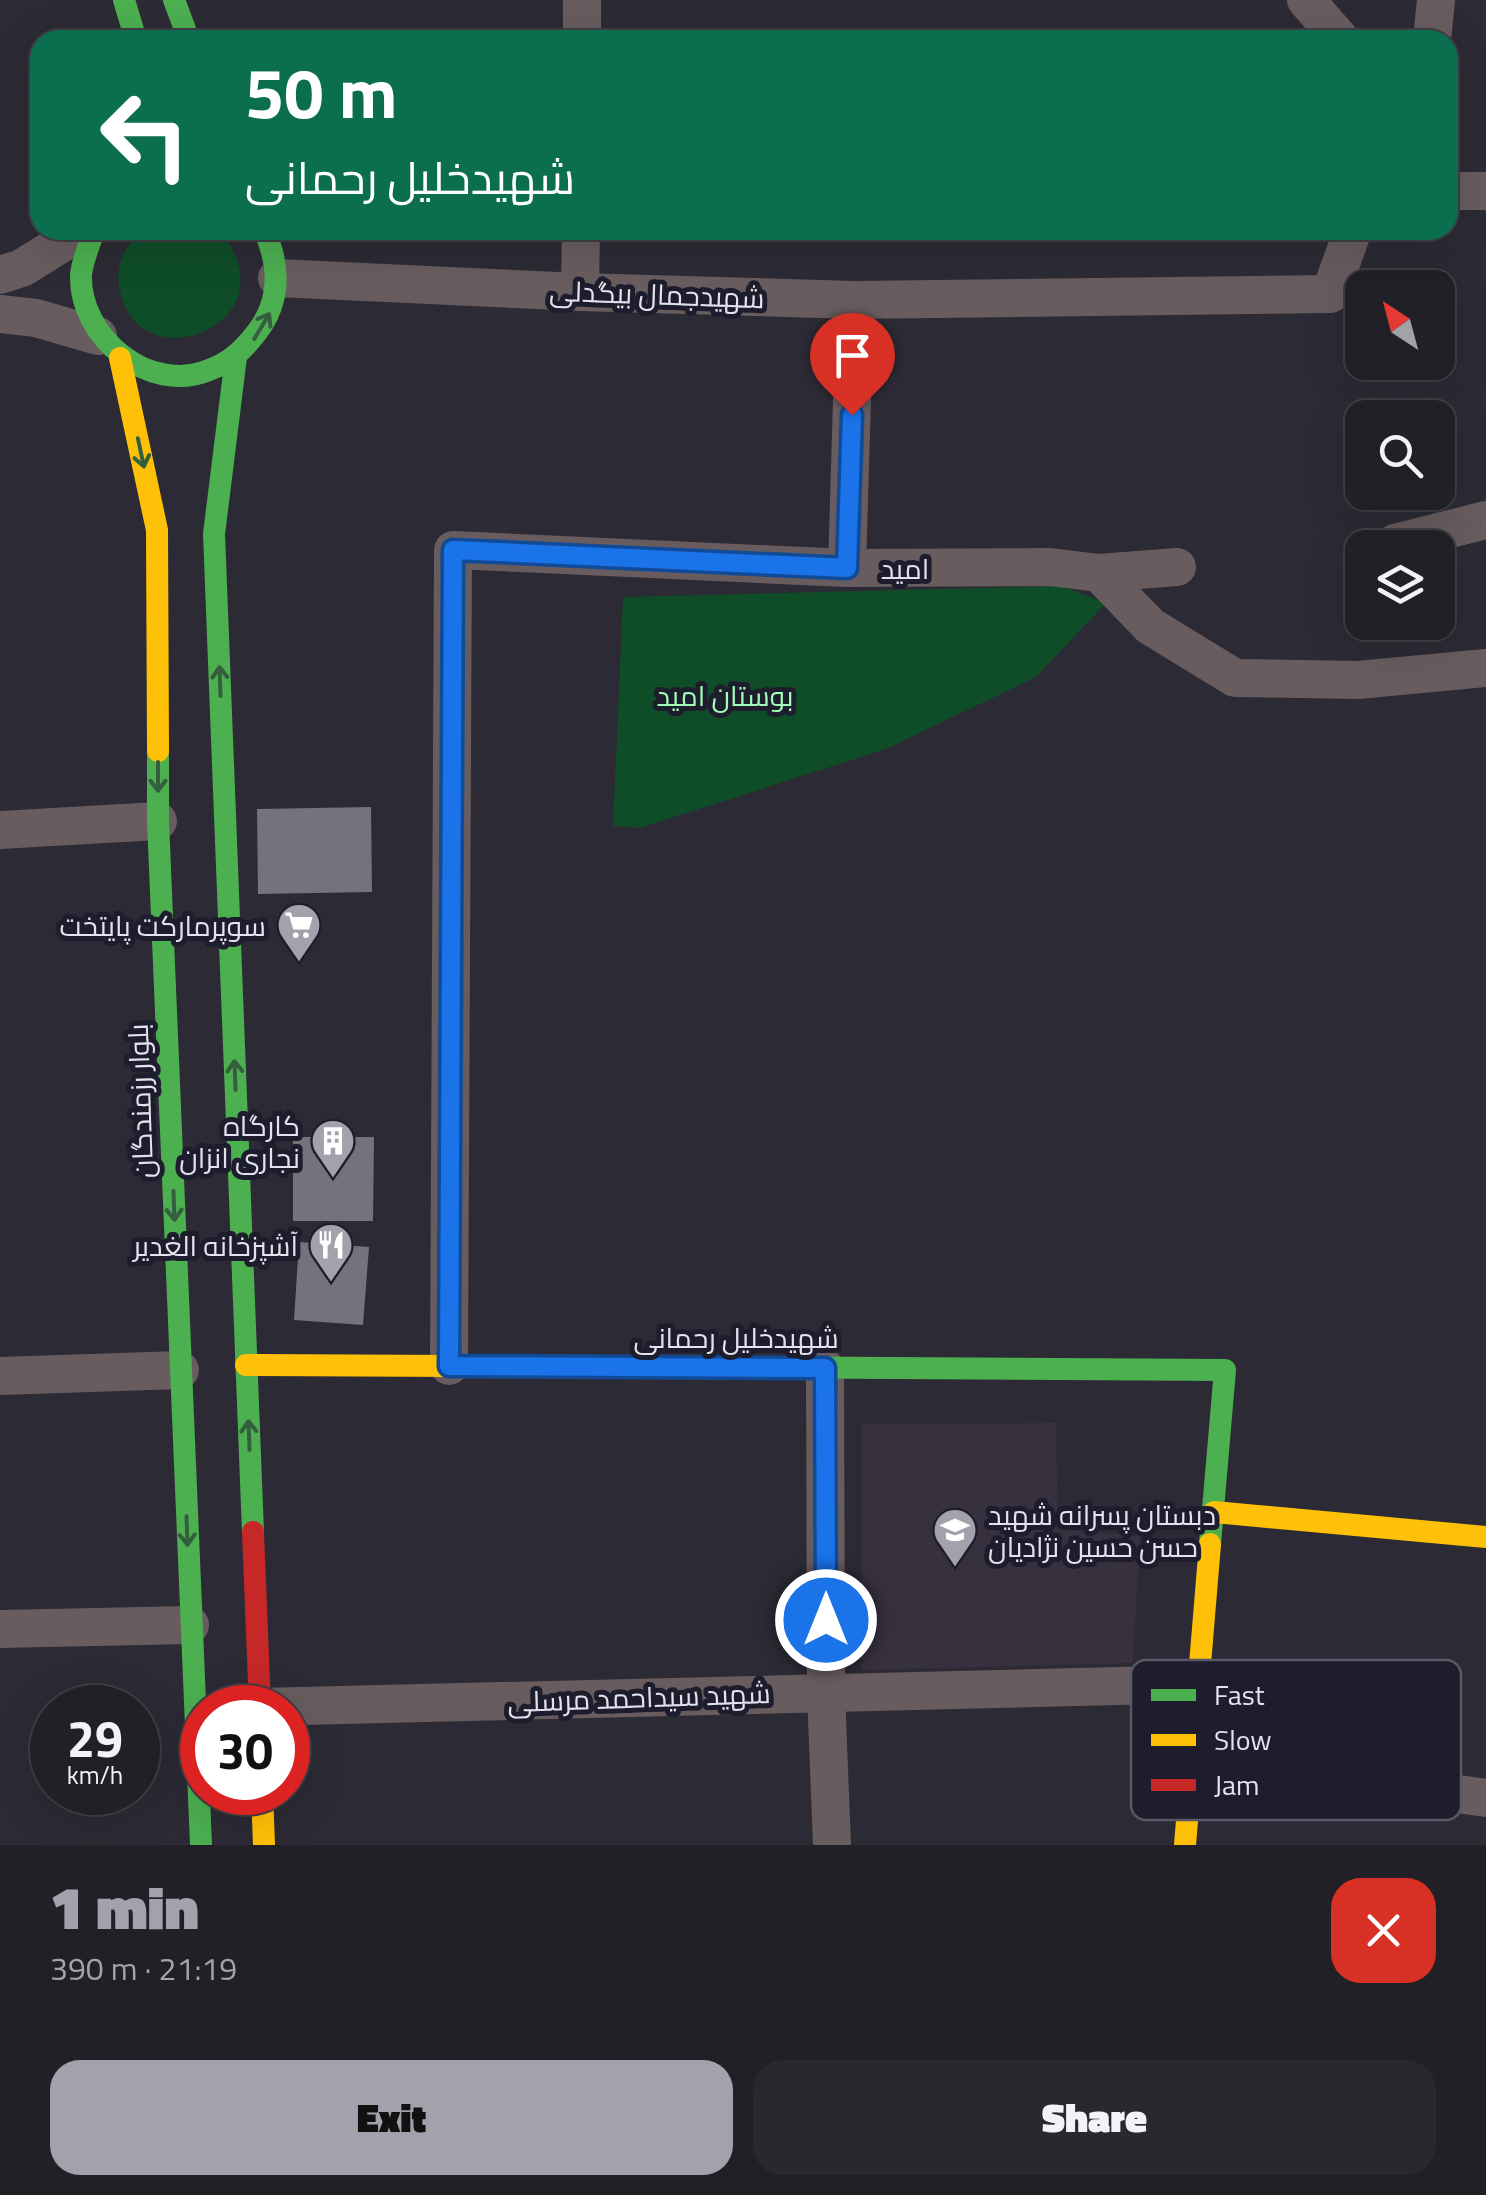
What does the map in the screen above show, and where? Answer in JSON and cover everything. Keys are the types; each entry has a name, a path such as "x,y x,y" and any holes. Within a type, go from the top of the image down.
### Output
{"main road":[{"path":"124,0 133,30"},
{"path":"174,0 184,30"},
{"name":"بلوار رزمندگان","path":"88,240 80,279 84,309 109,347 157,530 158,821 201,1845"},
{"path":"109,347 148,372 178,376 209,372 236,358 258,336 272,308 277,278 269,240"},
{"path":"236,358 214,534 259,1685"},
{"name":"شهیدخلیل رحمانی","path":"246,1365 1225,1370 1214,1512"},
{"path":"1201,1660 1214,1512 1486,1537"},
{"path":"263,1815 264,1845"},
{"path":"1185,1845 1187,1820"}],"street":[{"path":"582,0 582,30"},
{"path":"1306,0 1332,30"},
{"path":"1433,30 1436,0"},
{"path":"1458,191 1486,192"},
{"path":"0,275 22,268 68,240"},
{"path":"580,292 581,240"},
{"name":"شهیدجمال بیگدلی","path":"277,278 855,300 1330,294 1349,240"},
{"path":"847,568 855,300"},
{"path":"0,314 36,318 109,347"},
{"path":"1446,530 1486,520"},
{"name":"امید","path":"449,1366 453,550 847,568 1050,566 1099,572 1176,567"},
{"path":"1099,572 1150,626 1235,678 1358,680 1486,668"},
{"path":"0,830 158,821"},
{"path":"825,1368 826,1692 832,1845"},
{"path":"0,1376 180,1370"},
{"path":"0,1628 190,1625"},
{"name":"شهید سیداحمد مرسلی","path":"310,1706 1131,1685"},
{"path":"1461,1795 1486,1798"}],"shaded area":[{"path":"1056,1423 1058,1529 1140,1536 1131,1663 862,1670 862,1424"}],"green space":[{"path":"134,240 225,240 239,265 239,294 225,317 203,332 177,338 151,333 130,316 119,285 119,269"},
{"name":"بوستان امید","path":"1062,586 1106,603 1036,677 886,749 640,828 613,826 623,597"}],"building":[{"path":"371,807 372,892 258,894 257,809"},
{"name":"کارگاه نجاری انزان","path":"293,1137 374,1137 373,1221 293,1221"},
{"name":"آشپزخانه الغدیر","path":"299,1242 369,1247 363,1325 294,1320"}],"traffic: fast":[{"path":"124,0 133,30"},
{"path":"174,0 185,30"},
{"path":"90,240 81,275 83,298 105,339 142,367 186,376 230,359 265,320 276,282 267,240"},
{"path":"236,357 214,534 253,1532"},
{"path":"158,751 201,1845"},
{"path":"712,1367 1225,1370 1210,1544"}],"traffic: slow":[{"path":"120,358 157,530 158,751"},
{"path":"246,1365 712,1367"},
{"path":"1214,1512 1486,1537"},
{"path":"1200,1660 1210,1544"},
{"path":"263,1815 264,1845"},
{"path":"1185,1845 1187,1820"}],"traffic: jam":[{"path":"253,1532 259,1685"}],"place":[{"name":"سوپرمارکت پایتخت","path":"299,963"},
{"name":"کارگاه نجاری انزان","path":"333,1179"},
{"name":"آشپزخانه الغدیر","path":"331,1283"},
{"name":"دبستان پسرانه شهید حسن حسین نژادیان","path":"955,1568"}],"route":[{"path":"826,1620 825,1368 449,1366 453,550 847,568 852,415"}]}
